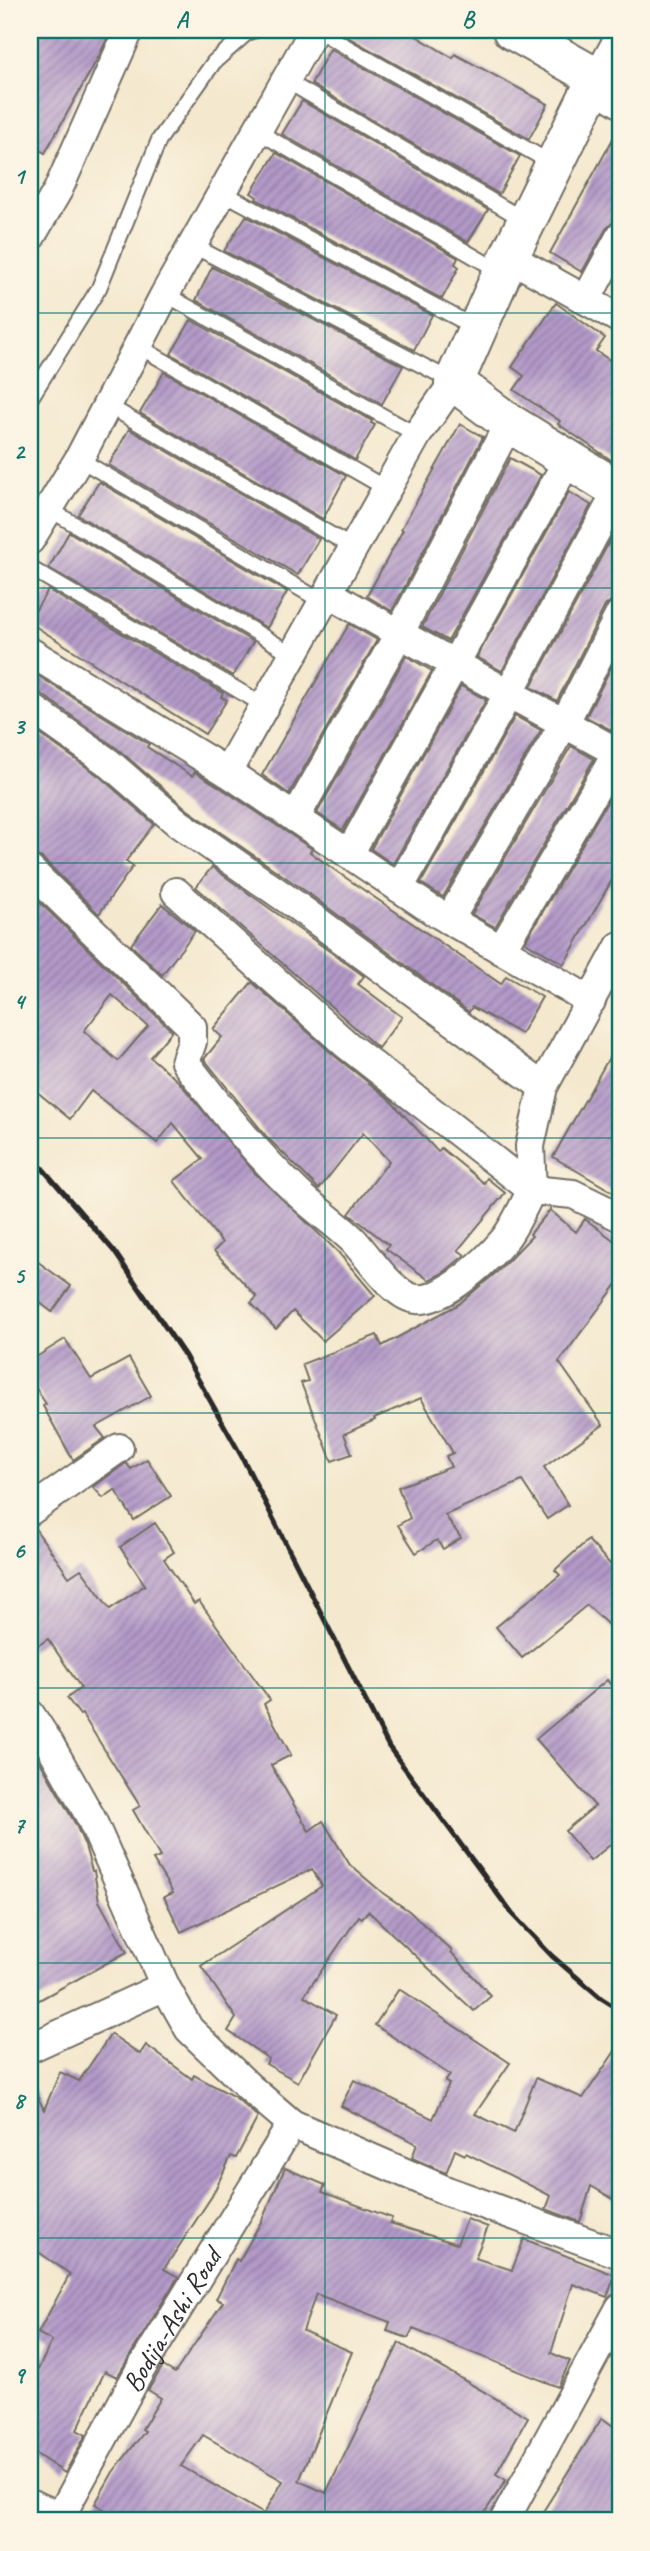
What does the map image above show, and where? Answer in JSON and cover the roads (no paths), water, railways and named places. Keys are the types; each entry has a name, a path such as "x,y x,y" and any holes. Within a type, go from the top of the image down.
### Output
{"street":[{"path":"30,238 58,190 128,30"},
{"path":"30,540 79,458 192,245 315,30"},
{"path":"512,30 603,89"},
{"path":"227,772 417,435 454,382 505,265 554,165 603,89 620,36"},
{"path":"586,300 620,237"},
{"path":"505,265 586,300 620,319"},
{"path":"399,888 619,490 509,423 454,382"},
{"path":"295,818 399,634 509,423"},
{"path":"349,855 568,460"},
{"path":"326,598 454,662 619,751 501,950"},
{"path":"449,920 564,723 620,614"},
{"path":"30,652 227,772 449,920 591,1001"},
{"path":"30,707 110,763 177,823 304,911 543,1087"},
{"path":"30,870 192,1027 192,1042 185,1062 238,1131 300,1195 352,1240 392,1284 405,1295 418,1300 440,1294 460,1281 504,1240 532,1190 530,1146 543,1087 620,946"},
{"path":"176,892 347,1045 532,1190 573,1194 620,1217"},
{"path":"30,1511 119,1448"},
{"path":"30,1714 50,1743 91,1818 165,1986 189,2029 248,2087 292,2124 447,2191 620,2254"},
{"path":"30,2048 165,1986"},
{"name":"Bodija-Ashi Road","path":"63,2519 139,2372 292,2124"},
{"path":"504,2521 620,2308"},
{"path":"30,2503 63,2519"}],"lane":[{"path":"30,399 99,288 159,140 214,62 248,32 256,30"},
{"path":"315,30 554,165"},
{"path":"285,80 527,221"},
{"path":"257,131 505,265"},
{"path":"222,192 476,328"},
{"path":"192,245 454,382"},
{"path":"165,294 417,435"},
{"path":"138,346 387,489"},
{"path":"107,405 354,548"},
{"path":"79,458 326,598"},
{"path":"49,509 294,655"},
{"path":"30,568 265,706"}],"railway":[{"path":"30,1154 114,1251 185,1356 242,1457 389,1747 513,1915 552,1956 601,1998 620,2010"}]}
